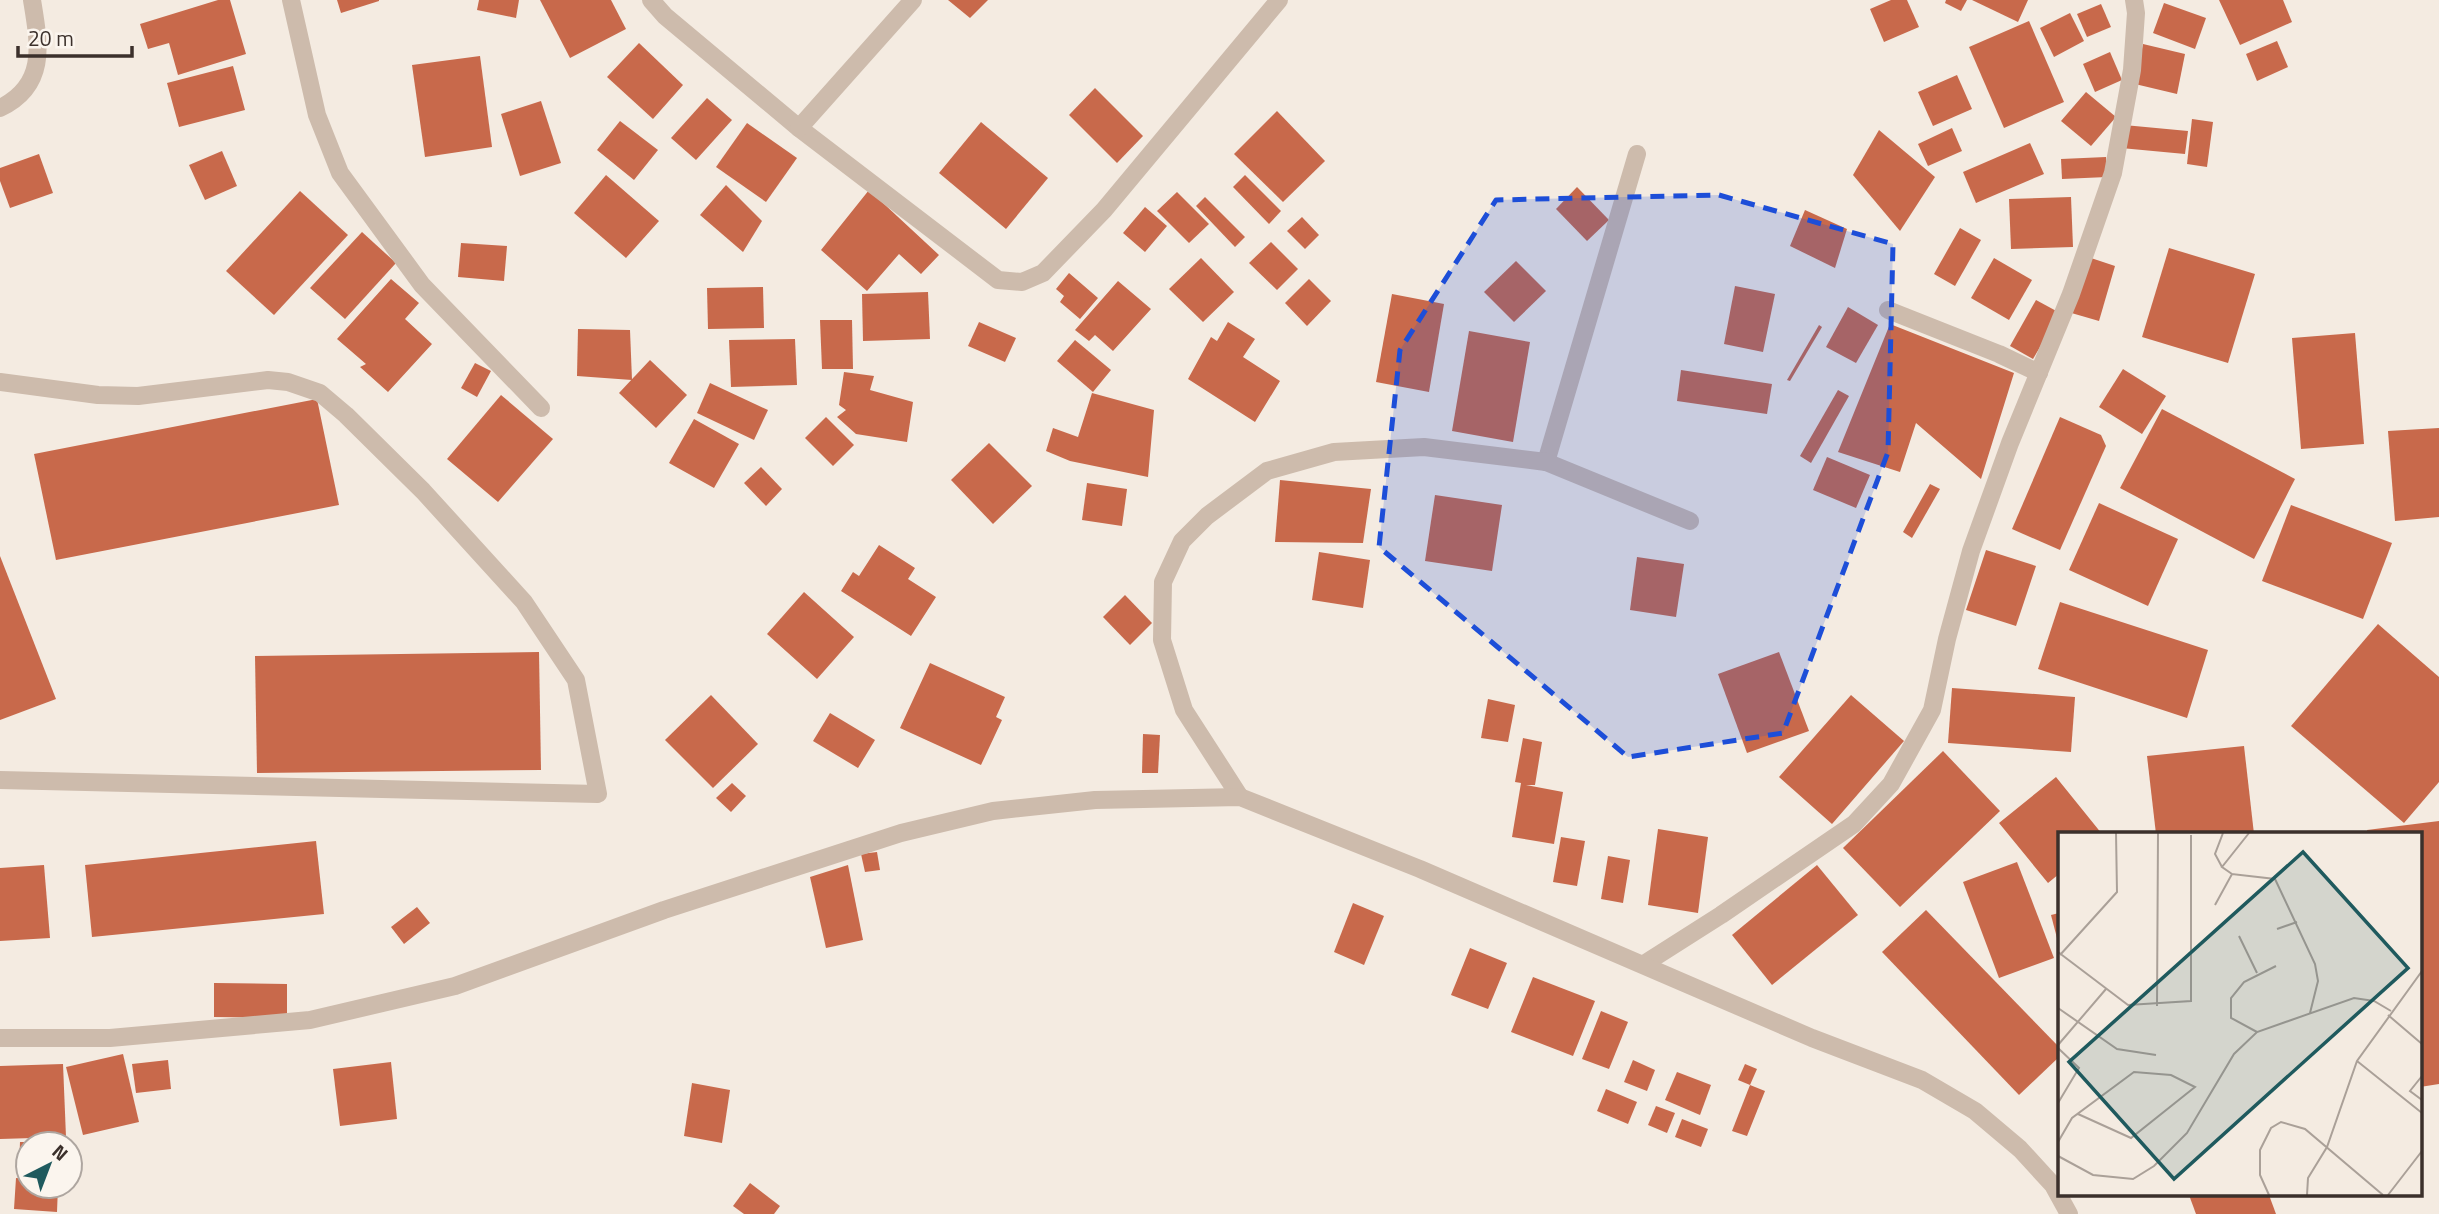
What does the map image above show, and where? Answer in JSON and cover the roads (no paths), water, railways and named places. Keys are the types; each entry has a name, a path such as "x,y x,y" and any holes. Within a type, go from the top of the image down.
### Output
{"street":[{"path":"0,107 10,103 28,85 39,60 32,0"},
{"path":"291,0 317,116 340,173 422,285 541,408"},
{"path":"651,0 666,16 799,128 998,280 1022,282 1043,273 1104,210 1279,0"},
{"path":"799,128 913,0"},
{"path":"1644,964 1854,824 1891,784 1932,710 1947,639 1972,551 2010,443 2071,293 2113,173 2133,70 2136,13 2134,0"},
{"path":"1546,462 1637,155"},
{"path":"1888,310 2000,354 2039,373"},
{"path":"0,382 99,395 138,396 268,380 288,382 320,393 423,491 524,602 576,680 598,794 0,780"},
{"path":"1240,797 1184,710 1162,640 1163,582 1182,541 1207,516 1267,471 1334,452 1424,447 1546,462 1690,521"},
{"path":"0,1038 110,1038 310,1020 455,986 664,910 901,833 993,811 1095,800 1240,797 1420,869 1812,1038 1922,1080 1975,1111 2020,1149 2053,1185 2058,1195"},
{"path":"2059,1196 2068,1214"}]}
